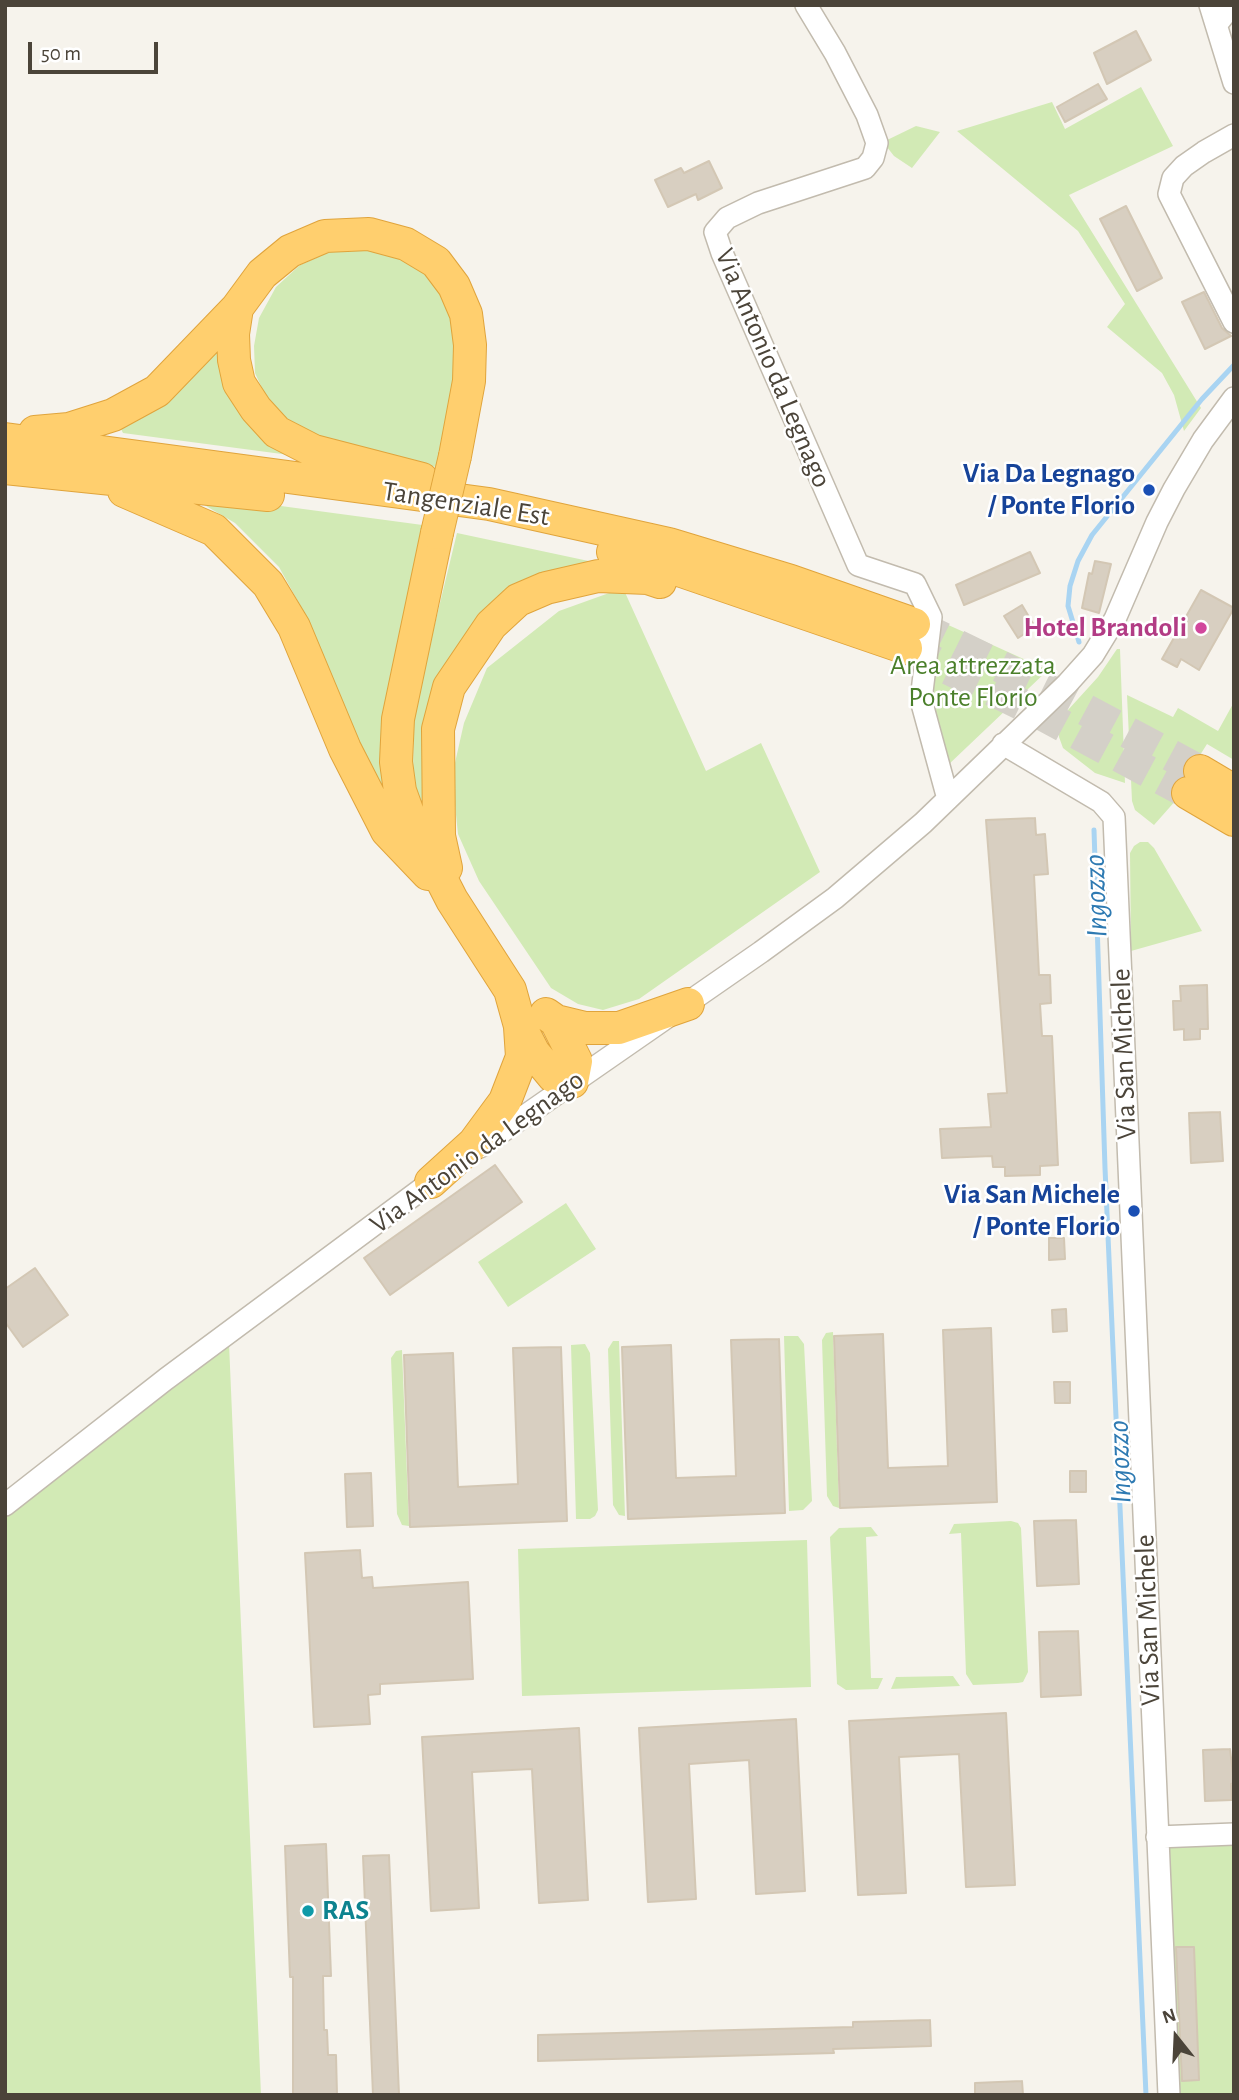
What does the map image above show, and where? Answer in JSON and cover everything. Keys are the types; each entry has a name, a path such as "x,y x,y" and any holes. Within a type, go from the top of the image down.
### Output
{"highway":[{"path":"5,436 69,429 113,415 157,391 237,308 262,274 290,251 325,236 369,234 406,244 436,262 454,286 466,314 470,345 469,381 398,719 396,762 400,791 410,816 452,900 510,990 520,1026 522,1057 505,1101 474,1143 431,1182"},
{"path":"237,308 233,334 234,360 239,383 256,409 277,432 314,451 412,475 489,504"},
{"name":"Tangenziale Est","path":"5,436 489,504 669,544 790,580 910,636 852,628 670,567 491,525 400,509 5,468"},
{"path":"83,476 149,500 214,530 268,584 294,627 345,749 387,831 452,900"},
{"path":"452,900 439,836 438,729 449,687 491,625 518,600 547,588 598,576 648,578 776,618 852,628"},
{"path":"1234,791 1194,782 1234,820"},
{"path":"510,990 556,1021 585,1028 619,1028 688,1004"},
{"path":"520,1026 534,1053 554,1077 572,1082 576,1061 556,1021"}],"street":[{"name":"Via Antonio da Legnago","path":"806,5 867,115 877,143 873,158 865,169 758,203 727,218 715,232 858,565 915,584 931,617 921,700 947,799"},
{"path":"1232,5 1213,14 1234,83"},
{"path":"1234,135 1184,166 1173,178 1169,194 1234,322"},
{"name":"Via Antonio da Legnago","path":"5,1505 166,1379 431,1182 688,1004 835,898 923,823 1067,684 1093,655 1115,619 1174,489 1203,440 1234,398"},
{"name":"Via San Michele","path":"1003,744 1101,802 1114,817 1169,2095"},
{"path":"1157,1837 1234,1834"}],"green space":[{"path":"1141,87 1173,146 1069,195 1201,408 1184,431 1174,395 1162,373 1107,327 1125,304 1078,231 957,131 1052,102 1065,129"},
{"path":"916,126 940,132 912,168 894,156 883,142"},
{"path":"371,246 414,259 438,281 463,347 442,468 327,448 295,432 271,408 255,373 254,346 259,318 276,287 300,265 338,248"},
{"path":"232,327 231,354 297,456 123,433 120,427"},
{"path":"184,493 430,526 393,812 357,740 306,616 279,567 235,523"},
{"path":"457,533 598,563 476,621 427,808 420,809 413,772 414,710"},
{"path":"623,588 706,771 761,743 820,872 639,999 603,1010 578,1004 551,988 479,881 458,834 452,776 464,723 487,668 559,611"},
{"name":"Area attrezzata Ponte Florio","path":"935,619 1048,670 947,766 928,702"},
{"path":"1117,649 1120,649 1125,783 1095,773 1063,748 1059,737 1059,729 1068,710 1098,677"},
{"path":"1127,695 1173,717 1178,708 1218,731 1234,702 1234,760 1207,744 1185,779 1177,799 1154,825 1135,810 1132,801"},
{"path":"1140,842 1148,842 1154,848 1202,931 1131,951 1130,853"},
{"path":"566,1203 596,1249 508,1307 478,1262"},
{"path":"833,1332 839,1508 833,1506 827,1496 822,1340 826,1333"},
{"path":"784,1336 798,1336 804,1344 812,1501 803,1510 789,1511"},
{"path":"613,1341 619,1341 625,1516 619,1515 613,1505 608,1349"},
{"path":"229,1343 261,2095 5,2095 5,1513"},
{"path":"585,1344 590,1353 598,1510 590,1519 576,1519 571,1345"},
{"path":"402,1350 409,1526 402,1525 397,1514 391,1358 396,1351"},
{"path":"1011,1521 1018,1523 1021,1528 1028,1672 1023,1682 973,1685 966,1674 961,1533 949,1534 954,1524"},
{"path":"871,1527 878,1536 866,1537 871,1678 883,1678 878,1689 846,1690 837,1684 830,1537 839,1528"},
{"path":"807,1540 811,1687 522,1696 518,1549"},
{"path":"953,1676 960,1686 891,1689 896,1677"},
{"path":"1234,1826 1234,2095 1180,2095 1157,1837"}],"building":[{"path":"1136,31 1151,60 1107,84 1094,53"},
{"path":"1098,84 1107,99 1065,122 1057,107"},
{"path":"709,161 722,188 698,200 696,194 668,207 655,180 681,168 684,173"},
{"path":"1126,206 1162,278 1137,291 1100,219"},
{"path":"1204,292 1222,328 1231,336 1205,349 1182,302"},
{"path":"1030,552 1040,573 964,605 956,585"},
{"path":"1095,561 1111,564 1099,613 1082,608 1089,573 1092,574"},
{"name":"Hotel Brandoli","path":"1201,590 1234,608 1199,670 1181,659 1177,667 1162,659"},
{"path":"1022,605 1035,627 1018,638 1004,616"},
{"path":"1035,818 1036,835 1045,834 1048,874 1034,875 1039,975 1050,975 1051,1003 1040,1004 1042,1036 1052,1036 1058,1165 1040,1166 1040,1175 1005,1176 1005,1167 993,1167 992,1156 942,1158 940,1129 991,1127 988,1094 1007,1093 986,820"},
{"path":"1207,985 1208,1029 1200,1029 1200,1039 1184,1040 1184,1029 1174,1030 1173,1001 1181,1001 1180,986"},
{"path":"1220,1112 1223,1161 1191,1163 1189,1113"},
{"path":"495,1165 522,1202 390,1295 364,1258"},
{"path":"1049,1238 1064,1238 1065,1259 1049,1260"},
{"path":"35,1268 68,1315 23,1347 5,1322 5,1289"},
{"path":"1066,1309 1067,1331 1053,1332 1052,1310"},
{"path":"991,1328 997,1502 840,1508 834,1336 883,1334 888,1468 948,1466 943,1330"},
{"path":"779,1339 785,1513 628,1519 622,1347 671,1345 676,1478 736,1476 731,1340"},
{"path":"561,1347 567,1521 410,1527 404,1355 453,1353 458,1487 518,1484 513,1348"},
{"path":"1054,1382 1070,1382 1070,1403 1055,1403"},
{"path":"1070,1471 1086,1471 1086,1492 1070,1492"},
{"path":"371,1473 373,1526 347,1527 345,1474"},
{"path":"1076,1520 1079,1584 1037,1586 1034,1521"},
{"path":"360,1550 362,1578 372,1577 373,1588 468,1582 473,1679 380,1684 380,1694 368,1695 370,1724 314,1727 305,1553"},
{"path":"1078,1631 1081,1695 1041,1697 1039,1632"},
{"path":"1006,1713 1015,1885 966,1887 959,1754 899,1757 906,1893 858,1895 849,1721"},
{"path":"796,1719 805,1891 756,1894 749,1760 689,1764 696,1899 648,1902 639,1728"},
{"path":"579,1728 588,1900 539,1903 532,1769 472,1772 479,1908 431,1911 422,1737"},
{"path":"1230,1749 1234,1783 1231,1784 1232,1800 1205,1801 1203,1750"},
{"path":"326,1844 331,1976 323,1976 324,2030 327,2030 328,2055 336,2055 337,2095 293,2095 293,1977 290,1977 285,1846"},
{"path":"389,1855 399,2095 373,2095 363,1856"},
{"path":"1176,1947 1194,1947 1199,2080 1182,2081"},
{"path":"930,2020 931,2046 833,2049 834,2053 538,2061 538,2035 853,2027 853,2022"},
{"path":"1022,2081 1023,2095 975,2095 975,2083"}],"waterway":[{"path":"1079,642 1068,606 1070,586 1078,561 1092,535 1202,399 1234,365"},
{"name":"Ingozzo","path":"1094,830 1105,1168 1146,2095"}],"tunnel":[{"path":"914,624 1058,695 1200,771"},
{"path":"906,648 1041,714 1188,793"}],"place":[{"name":"Via Da Legnago / Ponte Florio","path":"1149,490"},
{"name":"Hotel Brandoli","path":"1201,628"},
{"name":"Via San Michele / Ponte Florio","path":"1134,1211"},
{"name":"RAS","path":"308,1911"}]}
